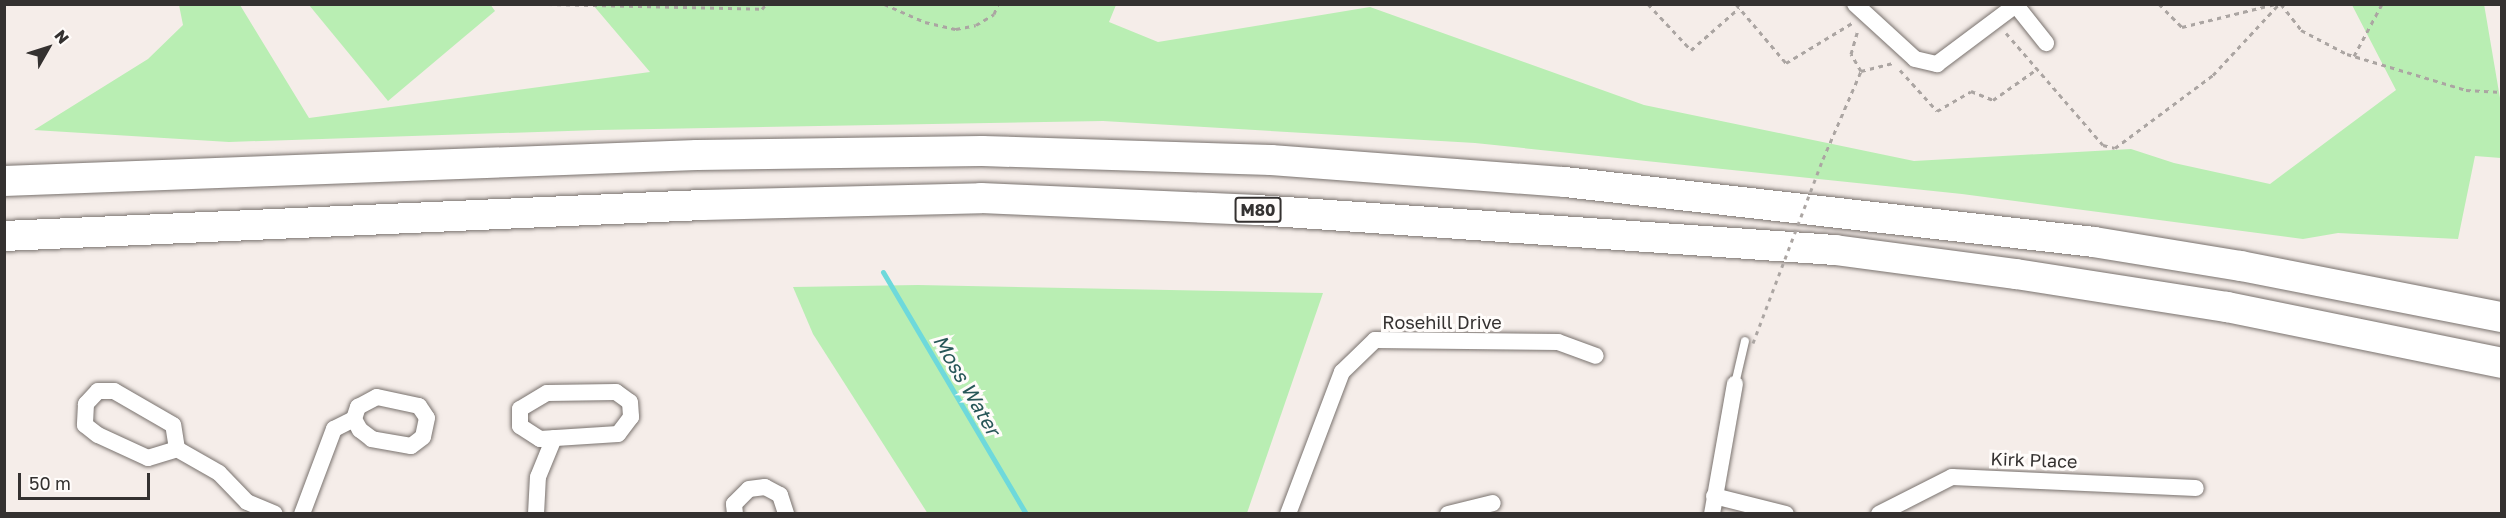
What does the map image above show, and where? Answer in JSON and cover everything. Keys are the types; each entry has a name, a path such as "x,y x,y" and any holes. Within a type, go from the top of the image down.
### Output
{"highway":[{"path":"4,181 696,155 982,151 1271,160 1565,182 2094,242 2241,266 2502,317"},
{"name":"M80","path":"4,236 690,205 981,198 1257,210 1835,250 2016,274 2227,307 2502,363"},
{"path":"2445,307 2502,321"}],"street":[{"path":"1860,11 1915,59 1937,64 2016,5 2046,44"},
{"name":"Rosehill Drive","path":"1288,513 1342,372 1375,340 1558,342 1596,356"},
{"path":"1712,513 1736,384"},
{"path":"177,449 173,425 114,391 98,390 86,404 85,425 98,435 148,458 177,449 219,472 247,502 275,513"},
{"path":"616,392 630,402 631,417 618,434 554,438 540,439 520,426 520,409 547,393 616,392"},
{"path":"302,513 334,429 354,419"},
{"path":"536,513 538,477 554,438"},
{"name":"Kirk Place","path":"1879,513 1952,477 2196,488"},
{"path":"735,513 735,504 749,489 765,487 780,495 786,513"},
{"path":"1714,496 1786,513"},
{"path":"1448,513 1493,503"}],"lane":[{"path":"1736,384 1749,342"}],"path":[{"path":"548,4 762,9 766,4"},
{"path":"884,4 925,22 956,29 976,24 994,14 998,4"},
{"path":"1648,4 1691,50 1737,6 1786,63 1860,11"},
{"path":"2159,4 2182,27 2278,4"},
{"path":"2278,4 2301,30 2354,56 2466,90 2502,92"},
{"path":"1995,21 2103,145 2115,148 2213,75 2278,4"},
{"path":"2354,56 2382,4"},
{"path":"1860,11 1851,54 1862,71"},
{"path":"1749,342 1823,159 1862,71 1893,62 1937,111 1971,91 1993,100 2037,69"}],"green space":[{"path":"490,4 495,11 388,101 309,5"},
{"path":"2484,4 2501,104 2501,158 2475,156 2458,239 2338,233 2303,239 1962,194 1475,143 1103,121 598,130 229,142 34,130 148,59 183,25 179,5 240,5 309,118 650,72 593,5 1116,5 1109,22 1158,42 1370,7 1644,105 1914,161 2131,149 2174,163 2270,184 2396,90 2352,5"},
{"path":"918,285 1323,293 1247,513 928,514 813,334 793,287"}],"waterway":[{"name":"Moss Water","path":"883,272 1026,514"}]}
